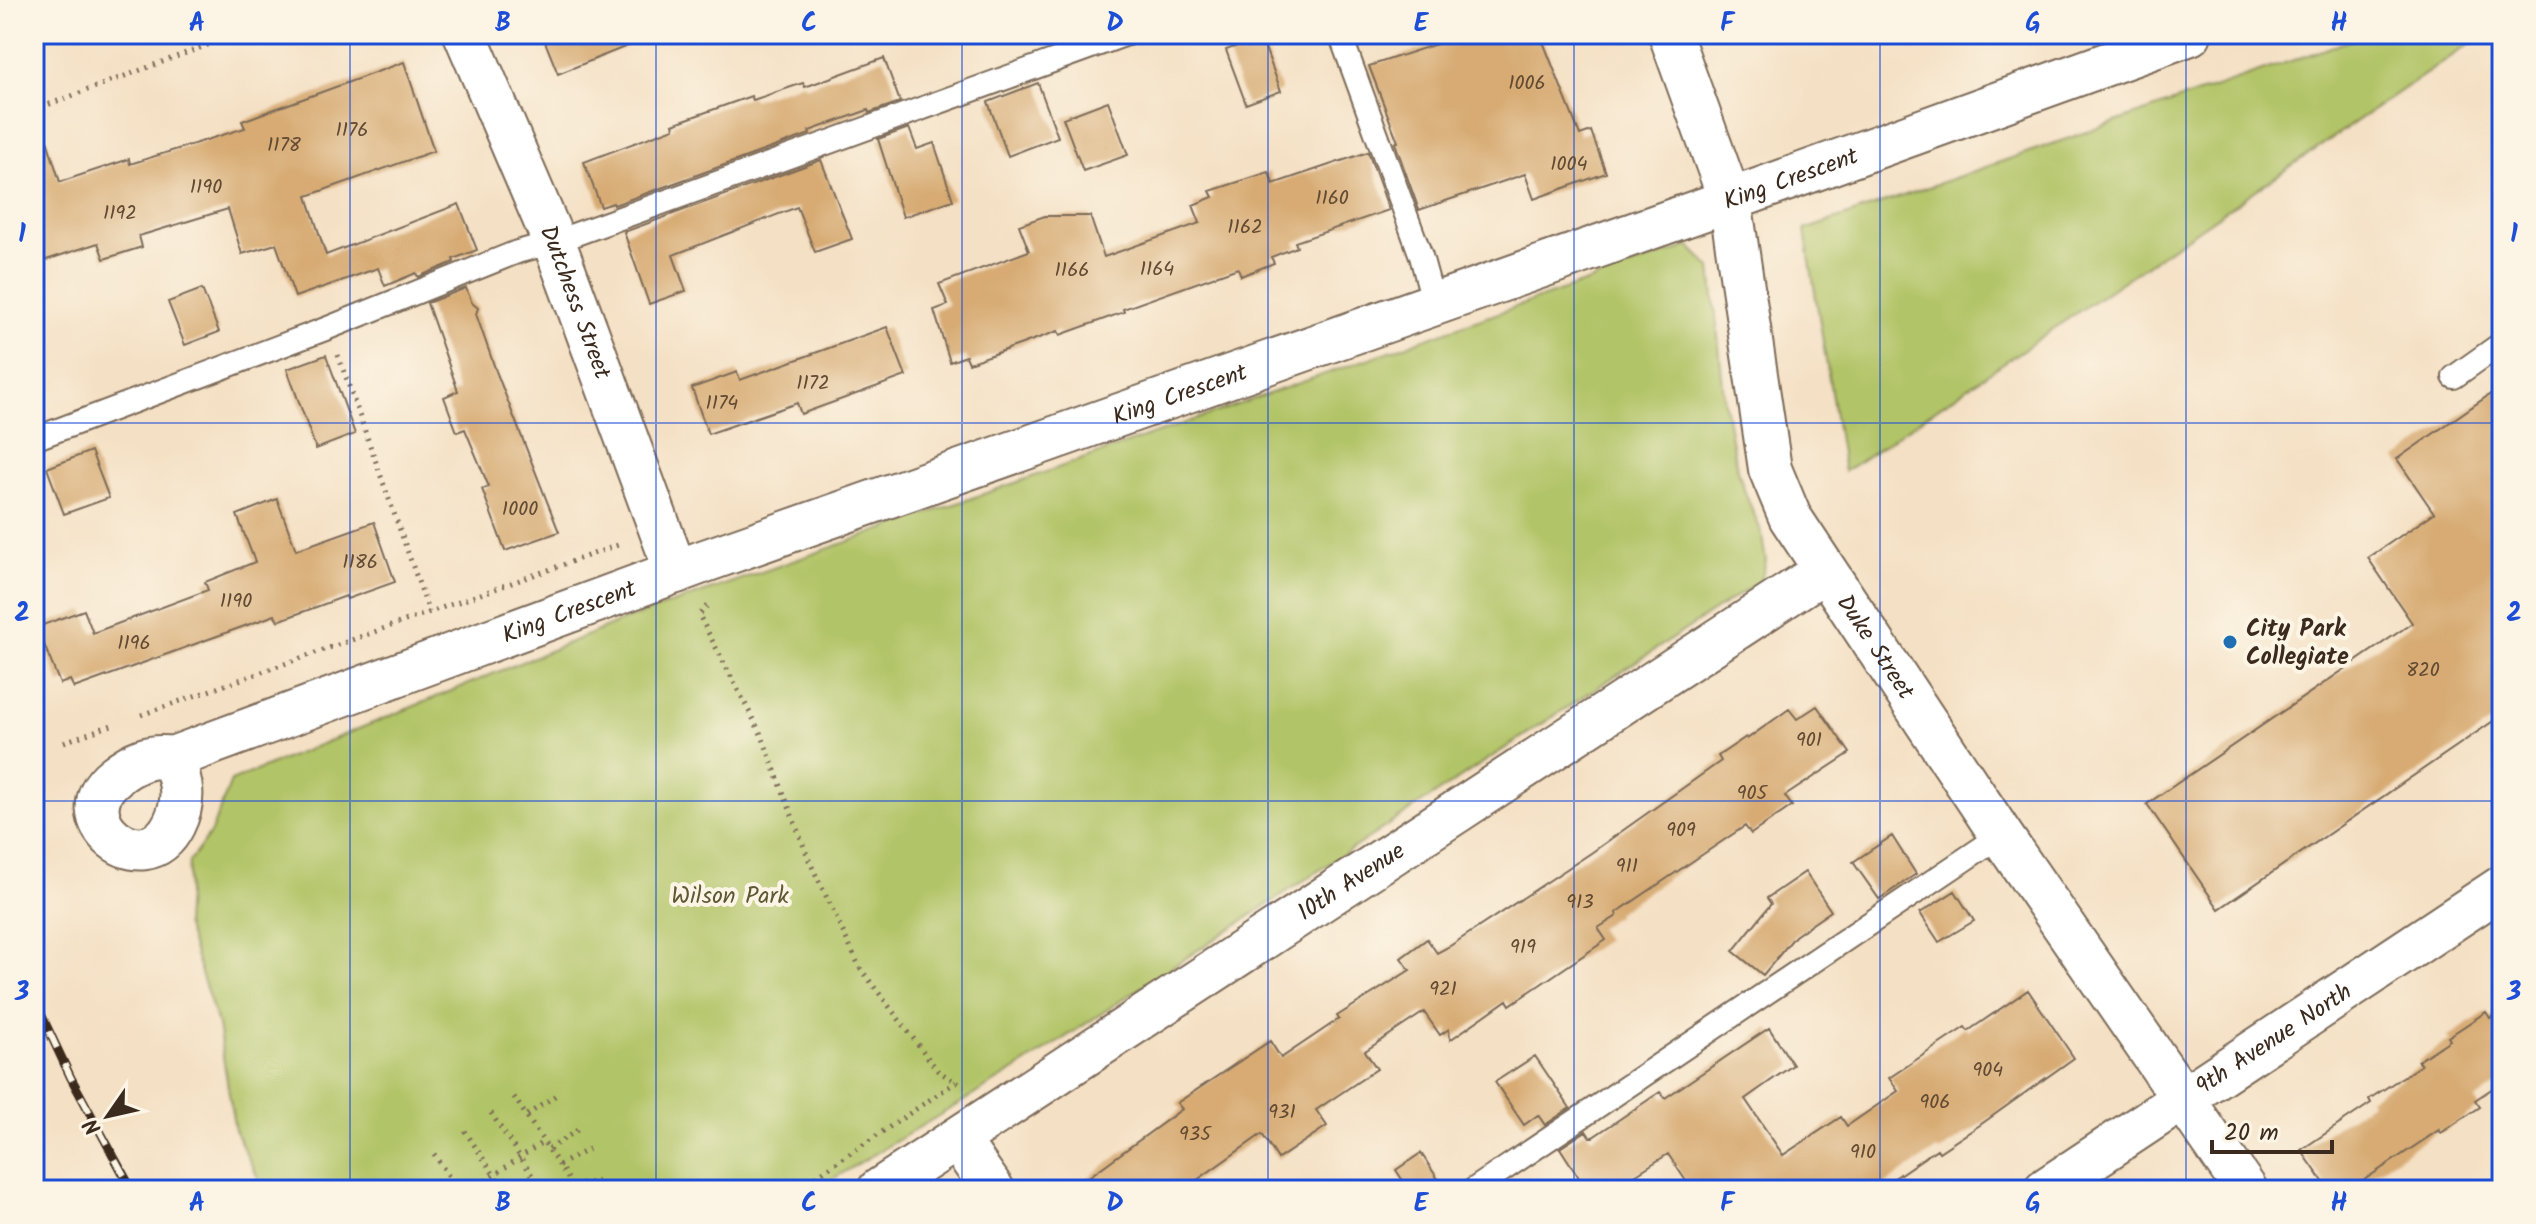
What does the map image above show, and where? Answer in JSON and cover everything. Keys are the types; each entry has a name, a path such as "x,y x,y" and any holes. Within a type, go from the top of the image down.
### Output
{"street":[{"name":"Dutchess Street","path":"465,34 691,567"},
{"name":"Duke Street","path":"1670,34 1730,200 1770,469 1790,517 2001,835 2246,1190"},
{"name":"King Crescent","path":"172,758 691,567 2190,34"},
{"name":"10th Avenue","path":"879,1190 1824,571"},
{"name":"9th Avenue North","path":"2045,1190 2502,887"},
{"path":"958,1140 993,1190"}],"lane":[{"path":"34,439 328,328 517,252 554,242 1127,34"},
{"path":"1340,34 1421,256 1434,304"},
{"path":"2454,377 2502,343"},
{"path":"1473,1190 2001,835"}],"path":[{"path":"34,110 237,34"},
{"path":"328,328 429,612"},
{"path":"137,716 625,542"},
{"path":"691,567 717,596 699,615 762,736 809,860 860,968 938,1071 1003,1111"},
{"path":"64,742 123,722"},
{"path":"796,1190 956,1082"},
{"path":"527,1115 559,1093"},
{"path":"514,1097 559,1165 570,1188 598,1181"},
{"path":"491,1113 542,1190"},
{"path":"549,1149 582,1127"},
{"path":"465,1131 504,1190"},
{"path":"472,1190 544,1141"},
{"path":"559,1165 591,1148"},
{"path":"434,1154 458,1190"}],"green space":[{"path":"2368,34 2484,34 1844,472 1805,230"},
{"name":"Wilson Park","path":"1689,246 1711,268 1725,405 1734,456 1761,531 1766,561 1761,580 1017,1069 814,1190 264,1190 235,1131 218,1025 185,924 189,862 211,832 231,781 622,621"}],"building":[{"path":"542,34 652,34 652,36 558,74"},
{"path":"1467,34 1540,34 1580,135 1591,131 1606,173 1534,199 1525,174 1419,210 1395,143 1398,142 1369,66"},
{"path":"1261,37 1281,91 1246,104 1226,50"},
{"path":"884,58 900,102 869,113 868,110 809,131 810,134 601,207 584,162 674,128 673,124 751,96 753,100 803,83 805,87"},
{"path":"404,62 434,151 307,196 326,255 459,204 477,250 418,277 416,273 385,286 378,268 295,297 276,244 242,254 228,209 139,236 142,247 104,259 98,243 34,264 34,122 41,121 60,182 129,159 130,164 245,128 242,121"},
{"path":"1038,83 1058,137 1008,156 988,102"},
{"path":"1108,101 1128,155 1083,171 1063,118"},
{"path":"909,128 917,149 934,143 953,200 903,217 878,139"},
{"path":"1368,152 1389,210 1295,242 1297,247 1271,257 1274,263 1241,276 1238,268 1060,335 1058,331 969,363 966,356 950,362 934,310 948,305 939,284 1029,251 1019,225 1045,216 1090,216 1104,257 1200,223 1193,205 1213,197 1210,191 1269,172 1273,184"},
{"path":"821,160 852,239 815,252 797,207 673,255 686,291 649,304 624,232"},
{"path":"466,288 472,303 478,308 476,314 496,371 559,532 505,551 482,489 489,487 465,429 457,432 444,397 458,391 427,303"},
{"path":"202,289 219,332 185,345 168,302"},
{"path":"887,327 906,376 801,414 797,403 708,434 692,388 737,372 740,380"},
{"path":"326,355 355,434 316,449 287,369"},
{"path":"2502,386 2502,715 2219,909 2147,804 2412,623 2368,558 2434,513 2397,459"},
{"path":"91,451 109,498 64,514 47,468"},
{"path":"277,499 296,550 374,522 395,582 278,621 275,615 74,688 70,680 60,684 37,627 84,610 93,633 208,590 205,582 255,562 237,515"},
{"path":"1817,706 1850,753 1785,796 1792,806 1751,834 1745,826 1616,913 1617,916 1598,928 1606,940 1510,1005 1507,1000 1450,1040 1449,1029 1440,1035 1424,1012 1365,1051 1377,1069 1316,1110 1327,1126 1278,1159 1262,1134 1183,1190 1071,1190 1182,1109 1177,1103 1270,1041 1281,1058 1339,1019 1337,1016 1410,970 1401,958 1427,939 1437,953 1450,946 1591,853 1721,761 1718,756 1746,737 1789,709 1797,719"},
{"path":"1892,836 1916,874 1879,899 1853,862"},
{"path":"1805,872 1831,911 1795,936 1763,975 1733,951 1771,904 1767,898"},
{"path":"1955,891 1974,921 1939,942 1920,913"},
{"path":"2028,990 2074,1058 1980,1125 1939,1152 1937,1149 1877,1190 1692,1190 1668,1154 1611,1190 1587,1190 1560,1148 1586,1131 1593,1137 1660,1092 1665,1098 1769,1028 1793,1065 1745,1099 1783,1155 1841,1117 1847,1126 1898,1091 1889,1078 1965,1027 1968,1031"},
{"path":"2502,1010 2502,1082 2475,1100 2480,1107 2441,1133 2439,1130 2349,1190 2329,1190 2301,1150 2421,1065 2418,1061 2450,1040 2448,1037 2486,1012 2490,1018"},
{"path":"1535,1056 1570,1108 1545,1125 1538,1115 1524,1125 1495,1082"},
{"path":"1421,1153 1445,1190 1409,1190 1396,1170"}],"railway":[{"path":"34,999 71,1078 132,1190"}],"place":[{"name":"City Park Collegiate","path":"2230,642"}]}
